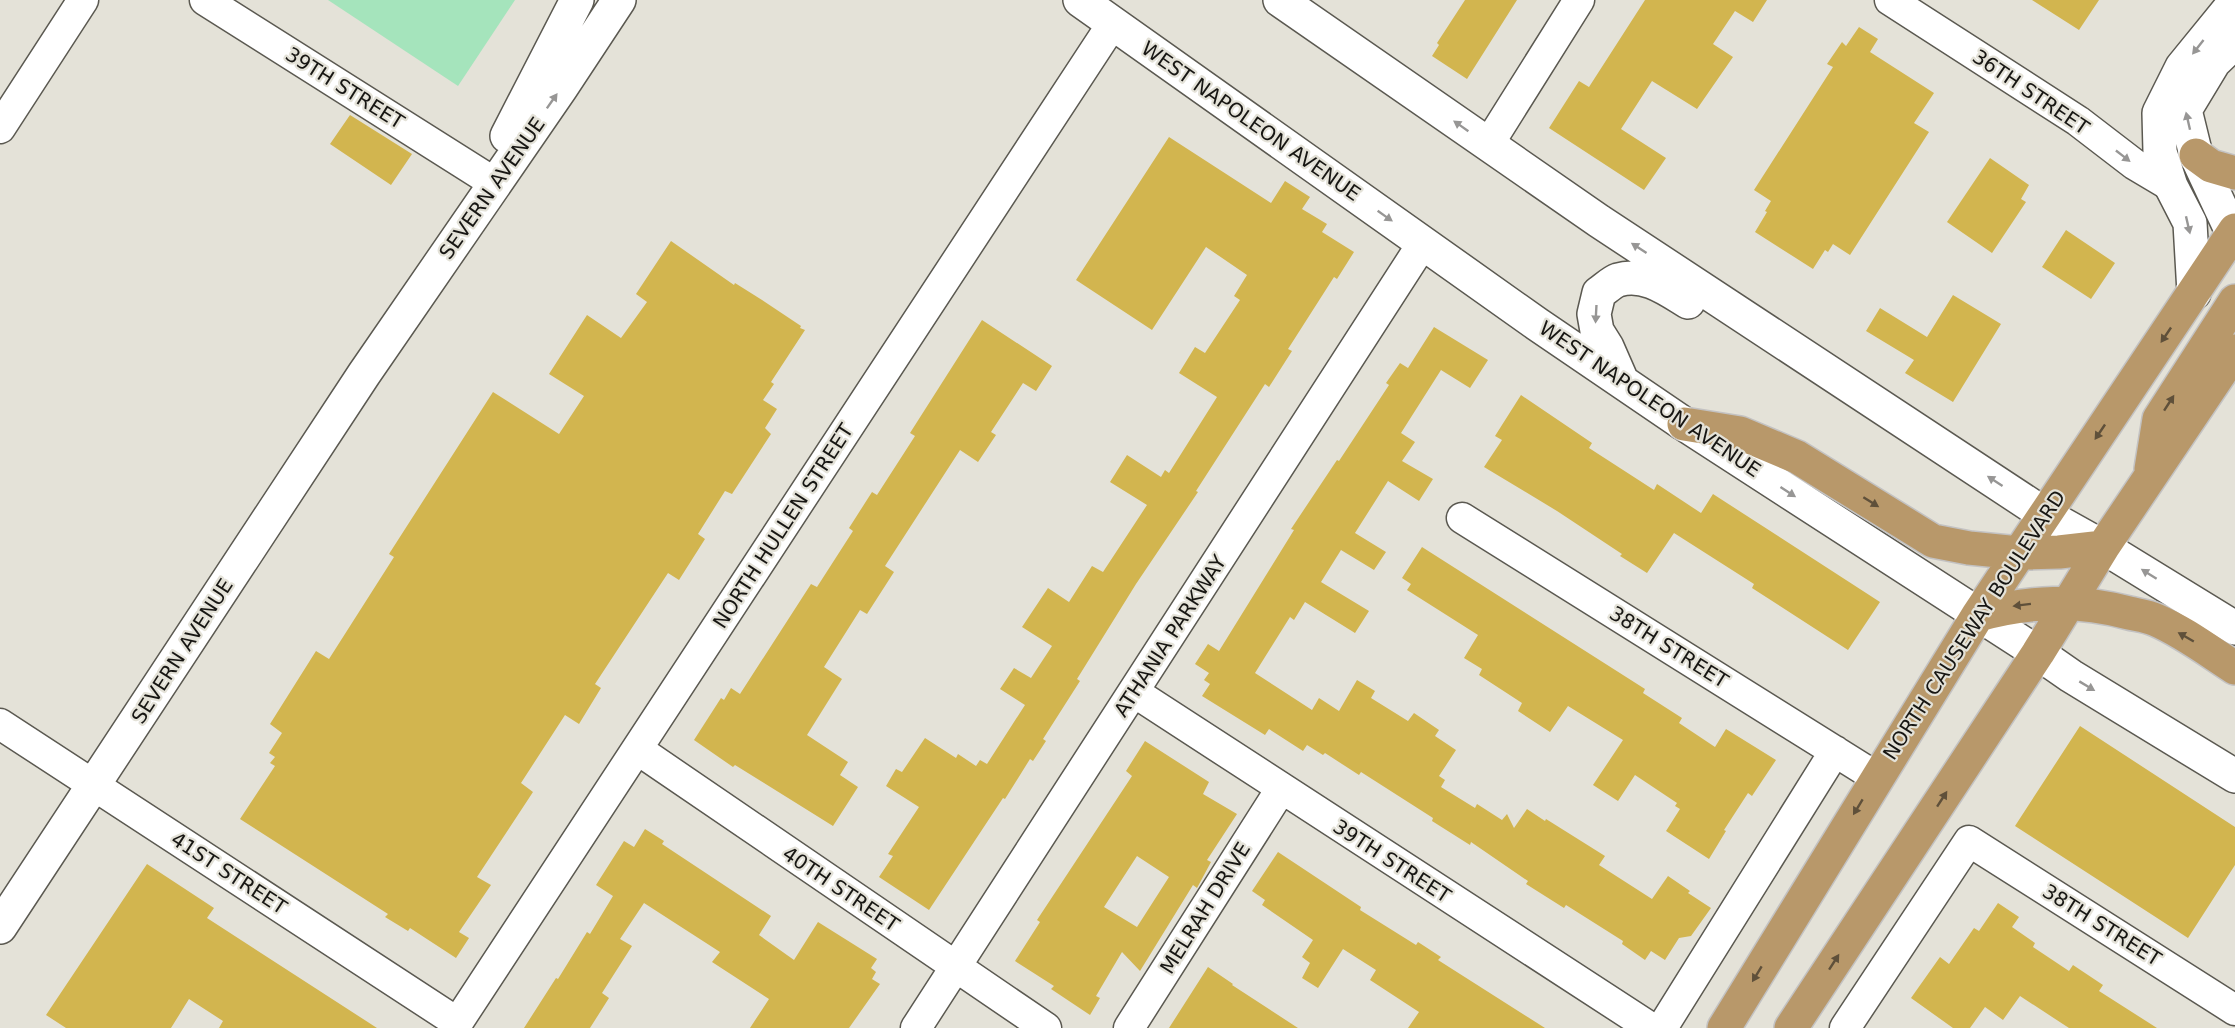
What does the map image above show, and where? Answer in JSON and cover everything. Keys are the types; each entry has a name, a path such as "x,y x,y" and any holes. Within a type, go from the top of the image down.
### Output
{"highway":[{"path":"2196,155 2211,166 2235,173"},
{"name":"NORTH CAUSEWAY BOULEVARD","path":"1724,1028 1876,777 1978,615 2234,234"},
{"path":"2149,479 2159,419 2235,301"},
{"path":"1791,1028 2038,653 2103,547 2235,351"},
{"path":"1684,424 1740,433 1797,457 1933,541 1969,548 2019,552 2059,552 2103,547"},
{"path":"1978,615 2008,607 2068,602 2111,608 2155,620 2235,668"}],"main road":[{"name":"SEVERN AVENUE","path":"364,374 485,177 577,0"},
{"name":"SEVERN AVENUE","path":"0,927 364,374 619,0"},
{"name":"WEST NAPOLEON AVENUE","path":"1080,0 1423,243 1684,424 2071,676 2235,776"},
{"path":"1280,0 1599,221 1872,401 2044,514 2103,547 2235,628"},
{"path":"2194,293 2190,223 2171,186 2160,152 2159,113 2182,68 2235,2"},
{"path":"2234,234 2196,155 2185,110 2214,62 2235,42"},
{"path":"1621,380 1607,347 1597,331 1594,314 1599,293 1617,280 1640,278 1661,285 1834,396 1872,401"}],"street":[{"path":"0,128 83,0"},
{"name":"39TH STREET","path":"205,0 485,177"},
{"path":"1488,145 1580,0"},
{"name":"36TH STREET","path":"1890,0 2078,121 2134,164 2171,186"},
{"name":"NORTH HULLEN STREET","path":"456,1025 1113,24"},
{"name":"ATHANIA PARKWAY","path":"915,1028 1423,243"},
{"name":"38TH STREET","path":"1462,518 1876,777"},
{"name":"39TH STREET","path":"1134,692 1652,1028"},
{"name":"41ST STREET","path":"0,724 456,1025"},
{"name":"40TH STREET","path":"637,749 1046,1028"},
{"path":"1662,1028 1835,751"},
{"name":"MELRAH DRIVE","path":"1129,1028 1281,789"},
{"name":"38TH STREET","path":"1845,1028 1969,841 2235,1010"}],"green space":[{"path":"328,0 515,0 458,86"}],"building":[{"path":"1465,0 1517,0 1467,79 1432,56 1439,45 1437,43"},
{"path":"1645,0 1767,0 1753,22 1735,11 1713,44 1733,57 1697,109 1652,81 1621,129 1666,158 1644,190 1549,128 1579,81 1589,87"},
{"path":"2032,0 2099,0 2079,30"},
{"path":"1859,27 1878,39 1870,52 1934,93 1914,123 1929,132 1850,255 1833,244 1828,252 1825,250 1813,269 1755,232 1771,201 1754,190 1833,67 1827,64 1842,42 1846,46"},
{"path":"350,115 412,154 391,185 330,144"},
{"path":"1169,137 1271,203 1285,181 1310,197 1302,209 1327,224 1322,232 1354,252 1337,279 1334,277 1288,349 1292,351 1269,387 1265,384 1196,491 1198,492 1136,584 1077,679 1080,681 1043,739 1046,741 1033,761 1030,759 1005,799 1003,798 929,910 879,877 893,856 888,854 919,807 886,786 896,769 902,772 925,738 956,758 958,754 976,766 980,760 987,764 1025,705 1000,689 1014,668 1031,678 1052,646 1022,627 1048,588 1069,602 1092,566 1103,572 1147,505 1110,482 1127,455 1161,477 1165,470 1169,473 1217,397 1179,373 1195,347 1205,353 1240,300 1234,296 1247,275 1206,247 1152,330 1076,280"},
{"path":"1990,158 2029,185 2021,199 2026,202 1992,253 1947,222"},
{"path":"2066,230 2115,263 2091,299 2042,267"},
{"path":"671,241 805,330 771,382 774,384 763,400 777,409 765,428 771,434 732,494 725,491 698,534 705,539 679,580 668,573 595,684 601,688 579,724 565,715 521,783 533,792 477,877 491,885 459,932 469,938 456,958 410,928 408,931 385,917 388,914 240,819 275,766 270,763 275,757 269,753 282,733 270,724 316,651 329,659 394,557 389,554 493,392 559,434 584,396 549,374 587,315 621,338 647,302 636,294"},
{"path":"1953,295 2001,324 1953,402 1905,373 1914,360 1866,331 1880,308 1927,337"},
{"path":"982,320 1052,366 1036,391 1023,383 991,432 996,435 978,462 960,450 885,566 894,572 867,614 860,610 824,667 842,679 807,735 848,762 840,775 858,787 833,826 735,765 733,767 694,740 721,698 724,700 731,688 740,694 811,584 817,587 853,531 849,528 872,492 877,495 915,436 910,433"},
{"path":"1434,327 1488,360 1470,388 1441,370 1401,433 1415,442 1402,461 1433,479 1419,501 1388,481 1355,533 1386,552 1374,570 1341,550 1321,582 1369,611 1355,633 1305,602 1294,620 1290,617 1255,673 1312,710 1319,698 1339,711 1357,680 1375,691 1371,698 1408,721 1414,713 1439,730 1435,736 1456,750 1439,776 1445,780 1441,787 1475,808 1477,804 1502,820 1507,814 1514,828 1527,809 1545,821 1546,819 1605,856 1599,865 1652,899 1668,876 1690,891 1688,893 1711,908 1691,936 1679,938 1665,960 1651,951 1645,960 1622,944 1623,941 1566,905 1564,908 1526,884 1528,881 1471,842 1470,845 1432,821 1433,818 1361,772 1359,775 1325,753 1323,755 1307,745 1303,751 1269,729 1265,735 1202,696 1210,684 1204,680 1209,673 1195,664 1208,644 1219,651 1294,530 1291,529 1389,385 1386,383 1400,363 1408,368"},
{"path":"1521,395 1592,443 1589,448 1654,490 1657,484 1701,513 1713,494 1880,602 1848,650 1752,588 1754,584 1674,533 1647,573 1557,511 1484,467 1502,440 1495,436"},
{"path":"1422,547 1645,689 1643,693 1682,718 1679,723 1715,747 1726,729 1776,760 1752,796 1748,793 1724,830 1726,831 1709,859 1666,831 1680,809 1675,806 1677,803 1635,775 1618,801 1593,785 1623,740 1568,706 1550,732 1518,711 1522,703 1479,675 1482,669 1464,658 1478,635 1407,590 1411,584 1402,578"},
{"path":"2080,726 2235,827 2235,865 2188,938 2015,826"},
{"path":"1145,741 1209,782 1203,794 1237,814 1207,860 1211,862 1197,888 1193,885 1140,971 1122,952 1096,996 1100,998 1090,1015 1051,989 1054,986 1015,961 1040,922 1037,920 1132,776 1126,771","holes":["1137,856 1169,877 1137,927 1104,907"]},
{"path":"645,829 664,841 662,844 771,916 759,935 794,960 818,922 877,959 871,968 876,972 872,979 880,984 849,1028 750,1028 769,999 712,962 720,952 644,903 620,939 632,946 602,993 609,998 590,1028 524,1028 587,932 590,934 613,896 596,885 624,841 634,847"},
{"path":"1278,852 1361,907 1360,910 1416,945 1418,942 1441,957 1438,960 1545,1028 1408,1028 1419,1012 1370,980 1376,970 1343,949 1318,988 1302,978 1310,963 1302,957 1313,940 1262,905 1265,900 1252,891"},
{"path":"147,864 214,908 207,918 377,1028 219,1028 223,1021 189,999 171,1028 66,1028 46,1015"},
{"path":"1998,903 2019,917 2012,927 2035,943 2033,947 2069,971 2073,965 2103,985 2099,991 2157,1028 2069,1028 2020,996 2003,1020 1985,1007 1970,1028 1953,1028 1911,998 1940,957 1949,964 1974,928 1979,931"},
{"path":"1208,967 1232,985 1298,1028 1169,1028"}]}
